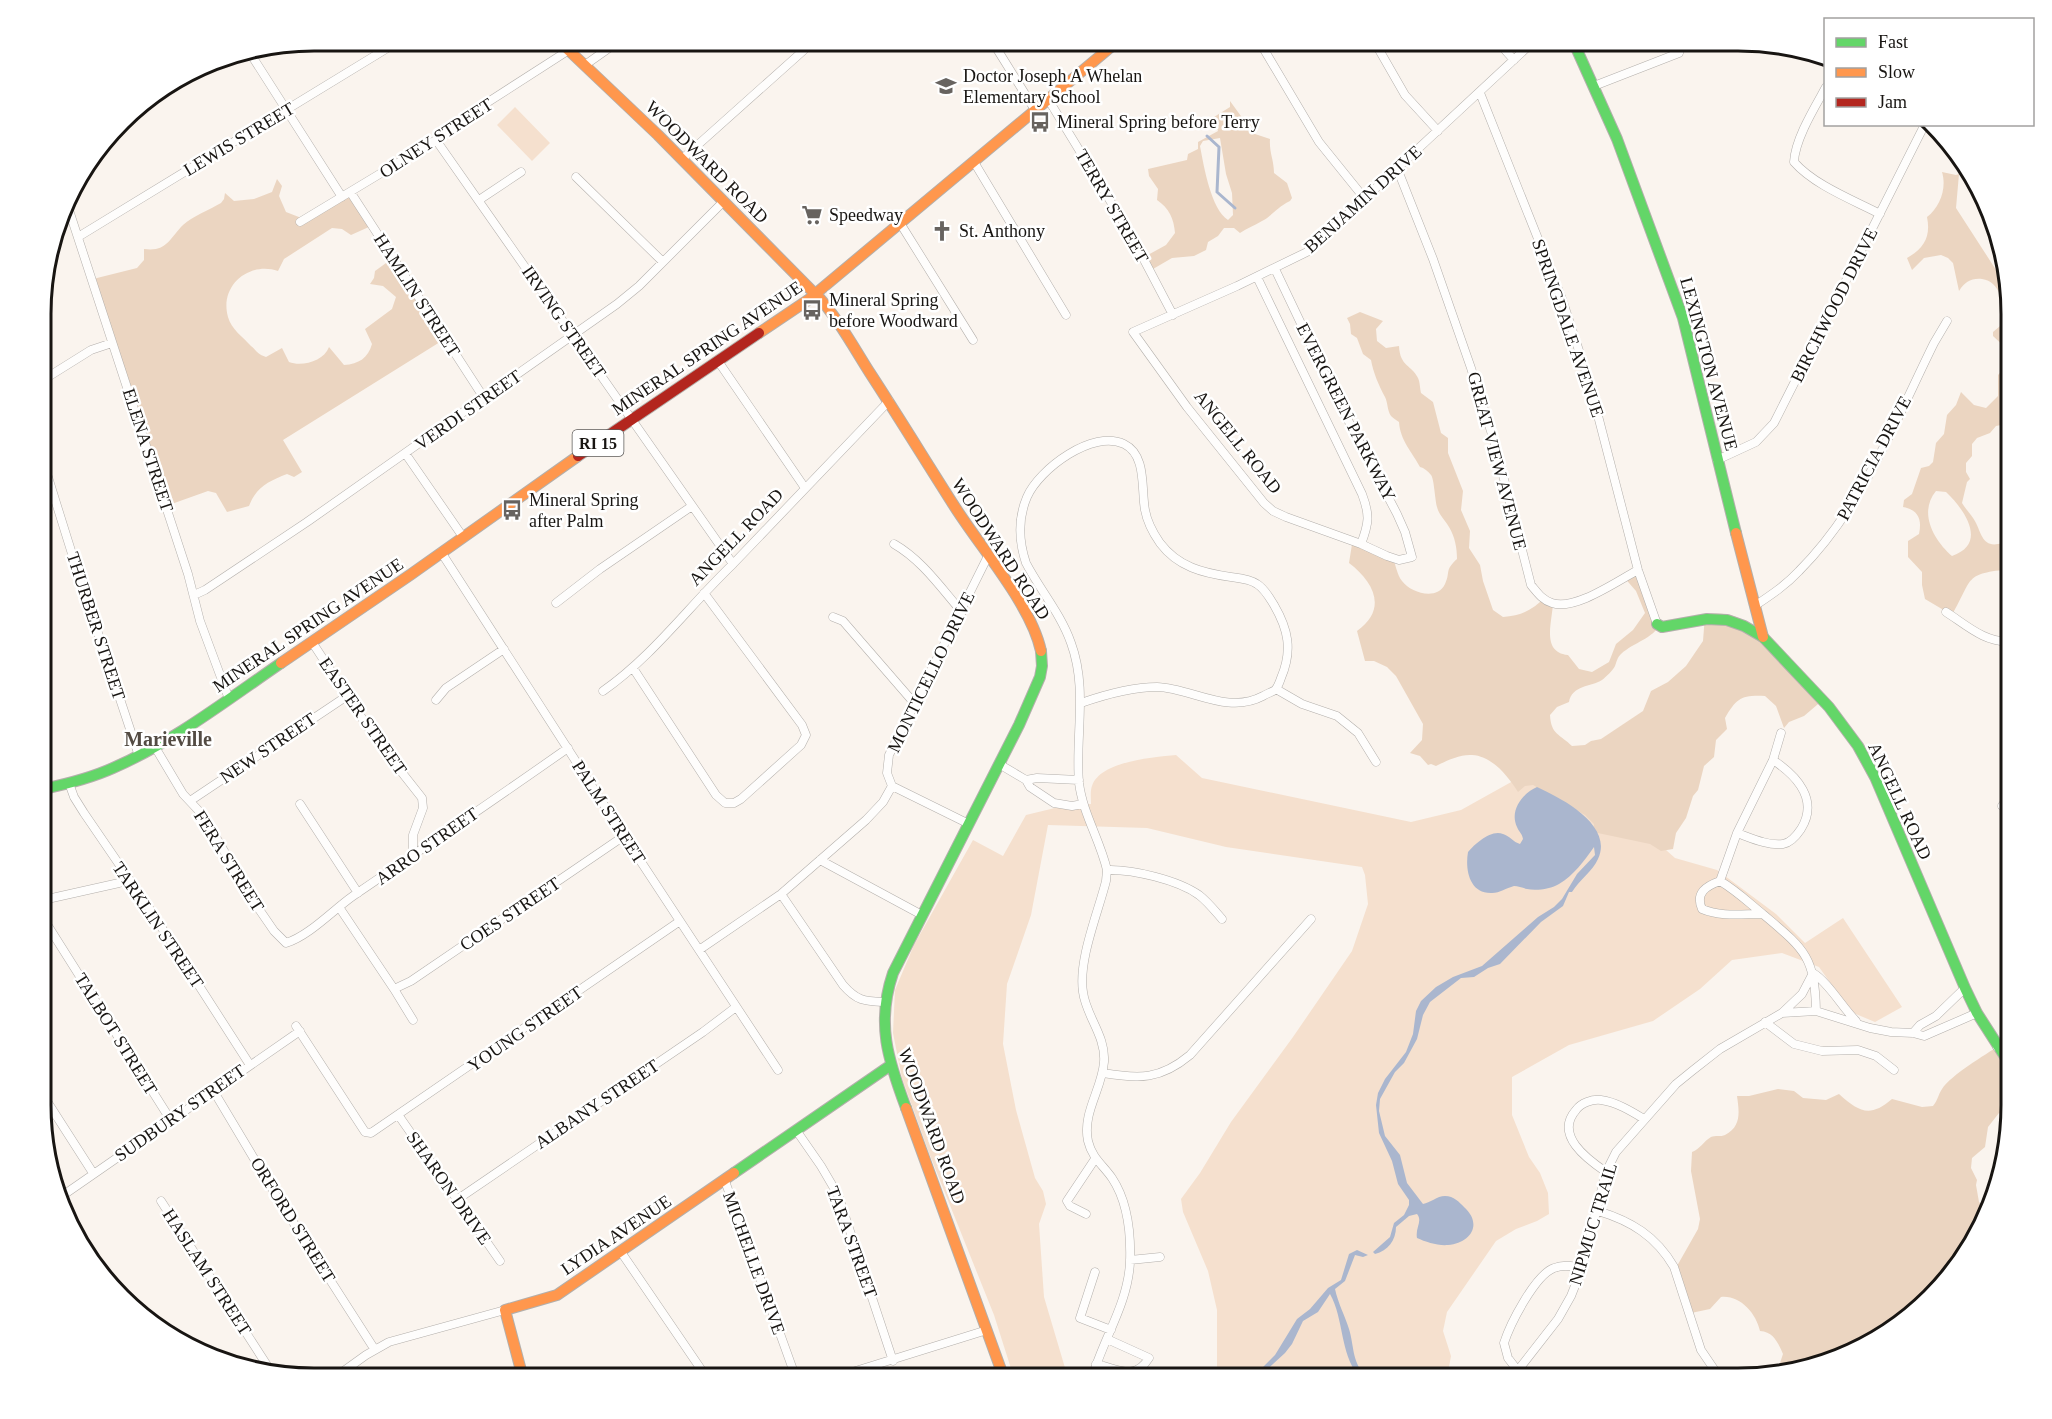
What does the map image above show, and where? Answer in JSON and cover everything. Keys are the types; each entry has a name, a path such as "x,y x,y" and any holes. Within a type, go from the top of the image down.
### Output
{"street":[{"name":"LEWIS STREET","path":"78,237 381,51"},
{"name":"OLNEY STREET","path":"300,222 436,140 567,51"},
{"name":"WOODWARD ROAD","path":"570,51 682,159 825,304 1030,620 1041,649 1040,677 1023,716 893,973 884,1002 883,1030 891,1065 1000,1368"},
{"path":"585,65 605,51"},
{"path":"682,159 803,51"},
{"path":"998,51 1035,110"},
{"name":"MINERAL SPRING AVENUE","path":"51,787 104,772 155,747 229,699 718,361 814,293 900,224 1102,51"},
{"path":"1265,51 1319,142 1365,200"},
{"path":"1380,51 1405,95 1438,131"},
{"path":"1506,51 1514,60"},
{"name":"BENJAMIN DRIVE","path":"1133,332 1257,277 1307,252 1523,51"},
{"name":"LEXINGTON AVENUE","path":"1578,51 1617,139 1683,318 1763,637"},
{"path":"1594,86 1680,51"},
{"path":"253,58 342,197"},
{"path":"1824,91 1799,141 1794,154 1794,162 1800,169 1840,194 1880,214"},
{"name":"SPRINGDALE AVENUE","path":"1480,93 1490,113 1565,309 1610,457 1638,570"},
{"name":"TERRY STREET","path":"1048,99 1131,235 1173,315"},
{"name":"BIRCHWOOD DRIVE","path":"1717,460 1756,442 1774,423 1923,127"},
{"name":"IRVING STREET","path":"436,140 733,564"},
{"path":"974,162 1066,315"},
{"name":"GREAT VIEW AVENUE","path":"1398,168 1472,368 1496,444 1531,585 1545,600 1553,604 1565,605 1580,601 1638,570"},
{"path":"479,200 521,172"},
{"path":"576,177 663,262"},
{"name":"HAMLIN STREET","path":"351,193 484,398"},
{"name":"VERDI STREET","path":"194,595 298,528 574,335 639,286 724,201"},
{"name":"ELENA STREET","path":"71,215 203,629 229,699"},
{"path":"900,224 973,340"},
{"name":"EVERGREEN PARKWAY","path":"1275,268 1336,397 1406,532 1412,557"},
{"name":"EVERGREEN PARKWAY","path":"1257,277 1362,494 1368,519 1361,544"},
{"name":"PATRICIA DRIVE","path":"1756,605 1797,573 1828,538 1852,505 1947,321"},
{"name":"ANGELL ROAD","path":"1133,332 1187,407 1264,503 1273,511 1399,560 1412,557"},
{"path":"51,375 91,350 112,343"},
{"path":"718,361 805,488"},
{"name":"ANGELL ROAD","path":"603,691 633,668 889,401"},
{"path":"1081,703 1100,696 1156,687 1229,702 1258,698 1276,689 1289,651 1288,637 1282,618 1265,590 1256,583 1242,579 1194,570 1171,555 1160,543 1149,523 1137,458 1132,449 1122,443 1111,441 1084,446 1069,454 1043,474 1027,497 1020,525 1022,552 1026,563 1065,627 1071,642 1077,666 1081,703 1079,780 1083,804 1107,870 1082,977 1085,1000 1102,1046 1104,1058 1103,1073 1086,1126 1088,1144 1095,1159 1111,1176 1122,1197 1127,1219 1130,1260 1126,1291 1095,1368"},
{"path":"405,453 462,537"},
{"name":"THURBER STREET","path":"51,487 140,756"},
{"path":"556,603 600,568 692,506"},
{"path":"894,544 914,558 928,572 962,612"},
{"name":"PALM STREET","path":"441,552 778,1070"},
{"name":"MONTICELLO DRIVE","path":"892,786 886,772 889,755 988,556"},
{"path":"1638,570 1657,624"},
{"path":"633,668 716,795 725,803 741,799 801,745 806,735 802,725 704,593"},
{"path":"1946,612 1983,636 2001,641"},
{"path":"833,617 843,621 915,704"},
{"name":"ANGELL ROAD","path":"1657,624 1662,627 1707,619 1727,620 1744,626 1763,637 1829,707 1858,746 1875,777 1965,987 1977,1013 2001,1052"},
{"name":"EASTER STREET","path":"312,642 382,748 422,798 423,808 413,835 414,856"},
{"path":"436,700 446,688 504,649"},
{"path":"1276,689 1302,704 1337,716 1358,733 1376,762"},
{"name":"NEW STREET","path":"190,801 346,696"},
{"path":"1720,882 1737,833 1773,760 1781,733"},
{"name":"FERA STREET","path":"155,747 183,794 213,832 257,907 286,943"},
{"name":"ARRO STREET","path":"286,943 297,939 358,893 568,748"},
{"path":"1737,833 1762,842 1782,844 1788,842 1800,830 1808,812 1808,801 1804,790 1797,778 1773,760"},
{"path":"999,764 1026,780 1030,787 1054,803 1072,806 1083,804"},
{"path":"1026,780 1037,778 1079,780"},
{"name":"TARKLIN STREET","path":"69,783 84,813 149,908 250,1065"},
{"path":"699,950 781,894 866,820 883,802 892,786 969,824"},
{"path":"300,804 358,893"},
{"name":"COES STREET","path":"394,989 411,981 624,836"},
{"path":"820,860 922,915"},
{"path":"1107,870 1137,873 1189,889 1209,904 1222,919"},
{"path":"51,898 119,884 128,879"},
{"path":"1762,914 1724,915 1701,909 1700,893 1708,886 1720,882 1737,891 1796,942 1813,973 1816,1011"},
{"path":"781,894 853,996 860,1000 884,1002"},
{"path":"339,907 412,1020"},
{"path":"1103,1073 1147,1077 1179,1064 1190,1055 1311,919"},
{"name":"YOUNG STREET","path":"368,1134 399,1116 680,921"},
{"name":"TALBOT STREET","path":"51,931 170,1119"},
{"path":"1782,1013 1802,994 1813,973"},
{"path":"1813,973 1821,978 1857,1022"},
{"path":"1913,1033 1920,1025 1936,1016 1965,987"},
{"name":"ALBANY STREET","path":"458,1199 736,1007"},
{"name":"NIPMUC TRAIL","path":"1520,1368 1558,1319 1571,1296 1582,1268 1606,1172 1616,1152 1676,1084 1720,1049 1782,1013 1816,1011 1857,1022 1870,1028 1924,1036 1977,1013"},
{"path":"1765,1022 1794,1044 1822,1051 1858,1050 1876,1056 1894,1070"},
{"name":"SUDBURY STREET","path":"66,1193 298,1029 368,1134"},
{"path":"1997,1047 2001,1045"},
{"name":"LYDIA AVENUE","path":"349,1368 375,1350 402,1338 557,1294 725,1181 891,1065"},
{"name":"ORFORD STREET","path":"213,1090 277,1197 375,1350"},
{"path":"1606,1172 1589,1160 1570,1138 1568,1127 1577,1108 1594,1100 1603,1100 1644,1119"},
{"path":"51,1108 93,1173"},
{"name":"SHARON DRIVE","path":"399,1116 500,1261"},
{"name":"TARA STREET","path":"796,1130 838,1195 893,1361"},
{"path":"1086,1214 1070,1206 1067,1201 1095,1159"},
{"name":"MICHELLE DRIVE","path":"725,1181 792,1368"},
{"name":"HASLAM STREET","path":"161,1201 266,1364"},
{"path":"1598,1211 1620,1218 1644,1231 1668,1257 1674,1267 1701,1350 1713,1368"},
{"path":"621,1252 700,1368"},
{"path":"1130,1260 1160,1257"},
{"path":"1516,1368 1508,1358 1504,1343 1534,1287 1540,1278 1553,1268 1571,1266 1582,1268"},
{"path":"1095,1272 1080,1318 1111,1330"},
{"path":"505,1310 521,1368"},
{"path":"868,1368 987,1330"},
{"path":"1107,1339 1149,1358 1143,1368"},
{"path":"1096,1364 1110,1368"}],"shaded area":[{"path":"1230,101 1246,123 1251,125 1255,134 1270,139 1274,173 1287,183 1292,198 1266,219 1240,233 1234,228 1224,228 1218,236 1208,242 1206,250 1194,256 1172,258 1153,269 1146,256 1166,245 1175,233 1170,214 1157,200 1158,189 1149,176 1148,169 1187,160 1188,154 1198,149 1198,142 1218,131 1214,117 1230,107","holes":["1220,138 1226,174 1232,193 1233,215 1228,220 1217,207 1209,187 1200,146 1203,141"]},
{"path":"515,107 550,143 532,161 497,125"},
{"path":"1942,172 1959,174 1956,208 1998,272 2000,295 1993,284 1982,279 1971,280 1959,291 1953,263 1941,255 1924,258 1912,270 1907,258 1925,241 1928,230 1927,217 1936,208 1944,184"},
{"path":"277,179 282,186 279,196 286,212 304,219 350,191 371,226 351,235 342,229 332,228 284,259 278,271 257,269 239,278 228,295 226,305 228,317 234,329 257,352 266,357 282,348 289,362 300,364 318,359 329,347 344,365 362,359 372,344 365,329 392,309 396,297 383,286 370,284 375,271 393,258 430,305 448,337 283,440 302,472 294,477 287,474 269,482 259,489 249,506 227,512 216,493 208,491 166,506 93,279 137,268 144,260 144,249 163,246 187,222 221,203 225,193 234,201 254,199 272,192"},
{"path":"1360,312 1383,321 1376,329 1377,341 1386,348 1399,346 1404,362 1418,378 1421,393 1433,402 1441,433 1448,438 1448,453 1463,491 1461,510 1470,531 1469,548 1480,565 1493,610 1503,617 1521,614 1546,596 1553,599 1550,633 1554,648 1559,653 1568,655 1579,669 1592,672 1609,662 1616,644 1633,630 1645,613 1636,591 1622,575 1634,571 1661,623 1648,637 1621,654 1614,668 1604,679 1578,689 1569,702 1557,707 1550,715 1552,727 1560,736 1572,746 1585,745 1601,739 1643,711 1651,691 1668,682 1686,666 1703,641 1705,615 1723,614 1740,619 1757,628 1787,655 1824,699 1804,716 1789,722 1784,728 1776,706 1765,696 1745,697 1737,702 1725,718 1727,729 1716,740 1714,757 1704,766 1698,790 1693,796 1686,818 1676,833 1673,849 1661,851 1650,844 1593,832 1594,824 1585,815 1533,785 1525,786 1518,792 1499,768 1479,756 1453,758 1436,766 1428,765 1420,756 1410,753 1422,740 1423,724 1396,676 1387,667 1374,661 1365,661 1357,631 1367,623 1375,605 1371,587 1358,570 1349,563 1353,538 1392,555 1402,581 1417,592 1430,594 1441,589 1445,584 1449,569 1457,559 1457,551 1451,531 1438,510 1432,477 1420,467 1407,446 1399,422 1390,414 1371,360 1363,354 1357,338 1351,334 1347,318"},
{"path":"2001,325 2001,344 1993,336 1993,332"},
{"path":"2001,372 2001,425 1977,438 1972,444 1972,456 1966,463 1966,472 1970,479 1967,482 1962,503 1975,520 1986,541 1993,544 2001,543 2001,570 1985,573 1972,580 1952,615 1925,599 1922,572 1908,557 1908,541 1919,534 1920,524 1916,513 1903,507 1904,500 1912,494 1921,468 1933,462 1936,443 1944,434 1947,415 1956,405 1961,392 1974,405 1986,408 1998,396 1998,375","holes":["1936,491 1946,492 1966,517 1971,535 1963,551 1952,556 1934,534 1930,526 1928,508"]},
{"path":"1176,755 1202,778 1411,822 1461,810 1522,776 1638,825 1675,858 1717,870 1776,914 1805,943 1843,918 1902,1007 1875,1022 1851,1012 1819,967 1782,953 1732,960 1700,989 1653,1021 1569,1045 1512,1077 1512,1115 1529,1157 1540,1173 1548,1193 1549,1214 1496,1241 1447,1312 1443,1331 1451,1356 1449,1368 1217,1368 1217,1310 1208,1271 1183,1212 1181,1199 1231,1122 1352,951 1368,904 1365,875 1362,867 1226,847 1147,828 1048,825 1031,915 1007,984 1003,1044 1016,1110 1035,1178 1043,1191 1046,1204 1039,1224 1044,1297 1065,1368 1011,1368 994,1315 929,1153 902,1078 893,1033 895,990 914,945 973,840 1003,856 1026,815 1059,807 1091,804 1092,786 1097,778 1106,771 1129,762"},
{"path":"2001,1046 2001,1113 1988,1127 1985,1147 1972,1158 1971,1168 1977,1180 1976,1185 1981,1204 1957,1251 1936,1278 1911,1303 1884,1324 1854,1341 1822,1354 1779,1365 1783,1354 1777,1342 1769,1333 1760,1331 1755,1318 1741,1302 1721,1297 1710,1309 1691,1313 1677,1266 1698,1229 1700,1219 1691,1171 1692,1152 1711,1137 1725,1135 1734,1127 1738,1118 1737,1096 1749,1096 1778,1089 1794,1091 1803,1098 1826,1100 1839,1094 1859,1109 1871,1111 1892,1099 1922,1107 1933,1106 1946,1084 1969,1066"}],"water":[{"path":"1537,787 1571,806 1592,824 1599,835 1601,847 1598,859 1572,892 1569,892 1563,906 1541,922 1500,964 1474,977 1461,978 1430,1002 1423,1015 1417,1039 1380,1099 1379,1111 1385,1136 1400,1155 1407,1183 1423,1204 1442,1196 1456,1200 1470,1213 1473,1220 1472,1232 1463,1241 1456,1243 1444,1245 1428,1242 1417,1238 1419,1217 1417,1214 1409,1216 1396,1227 1395,1236 1390,1244 1375,1254 1373,1252 1390,1237 1394,1223 1404,1215 1409,1205 1409,1200 1398,1184 1392,1161 1379,1133 1376,1105 1378,1093 1385,1079 1406,1052 1413,1034 1416,1011 1421,1001 1436,987 1453,977 1482,966 1538,917 1554,907 1562,899 1577,874 1595,855 1594,847 1569,876 1559,884 1548,888 1531,890 1514,886 1492,893 1484,892 1474,885 1468,873 1468,852 1488,835 1498,833 1520,844 1523,839 1515,821 1516,808 1527,793"},
{"path":"1357,1250 1368,1255 1363,1257 1355,1255 1345,1281 1335,1289 1360,1368 1353,1368 1348,1357 1338,1314 1330,1294 1318,1312 1303,1321 1285,1353 1269,1368 1262,1368 1275,1355 1297,1319 1310,1309 1328,1288 1341,1280 1349,1254"}],"waterway":[{"path":"1207,136 1219,147 1217,192 1235,208"}],"traffic: fast":[{"path":"1577,51 1617,139 1683,318 1736,533"},
{"path":"1657,624 1662,627 1707,619 1727,620 1744,626 1763,637 1829,707 1858,746 1875,777 1965,988 1977,1013 2001,1050"},
{"path":"906,1108 886,1041 885,1008 893,973 1019,725 1040,677 1041,651"},
{"path":"51,787 96,775 135,758 199,720 281,663"},
{"path":"734,1173 891,1065"}],"traffic: slow":[{"path":"570,51 658,135 812,291"},
{"path":"759,333 808,300 1106,51"},
{"path":"816,294 831,312 953,504 1016,595 1027,614 1041,651"},
{"path":"281,663 578,456"},
{"path":"1736,533 1763,637"},
{"path":"906,1108 1000,1368"},
{"path":"520,1368 505,1310 557,1295 734,1173"}],"traffic: jam":[{"path":"578,456 759,333"}],"place":[{"name":"Doctor Joseph A Whelan Elementary School","path":"946,86"},
{"name":"Mineral Spring before Terry","path":"1040,122"},
{"name":"Speedway","path":"812,215"},
{"name":"St. Anthony","path":"942,231"},
{"name":"Mineral Spring before Woodward","path":"812,310"},
{"name":"Mineral Spring after Palm","path":"512,510"}],"district":[{"name":"Marieville","path":"168,739"}]}
